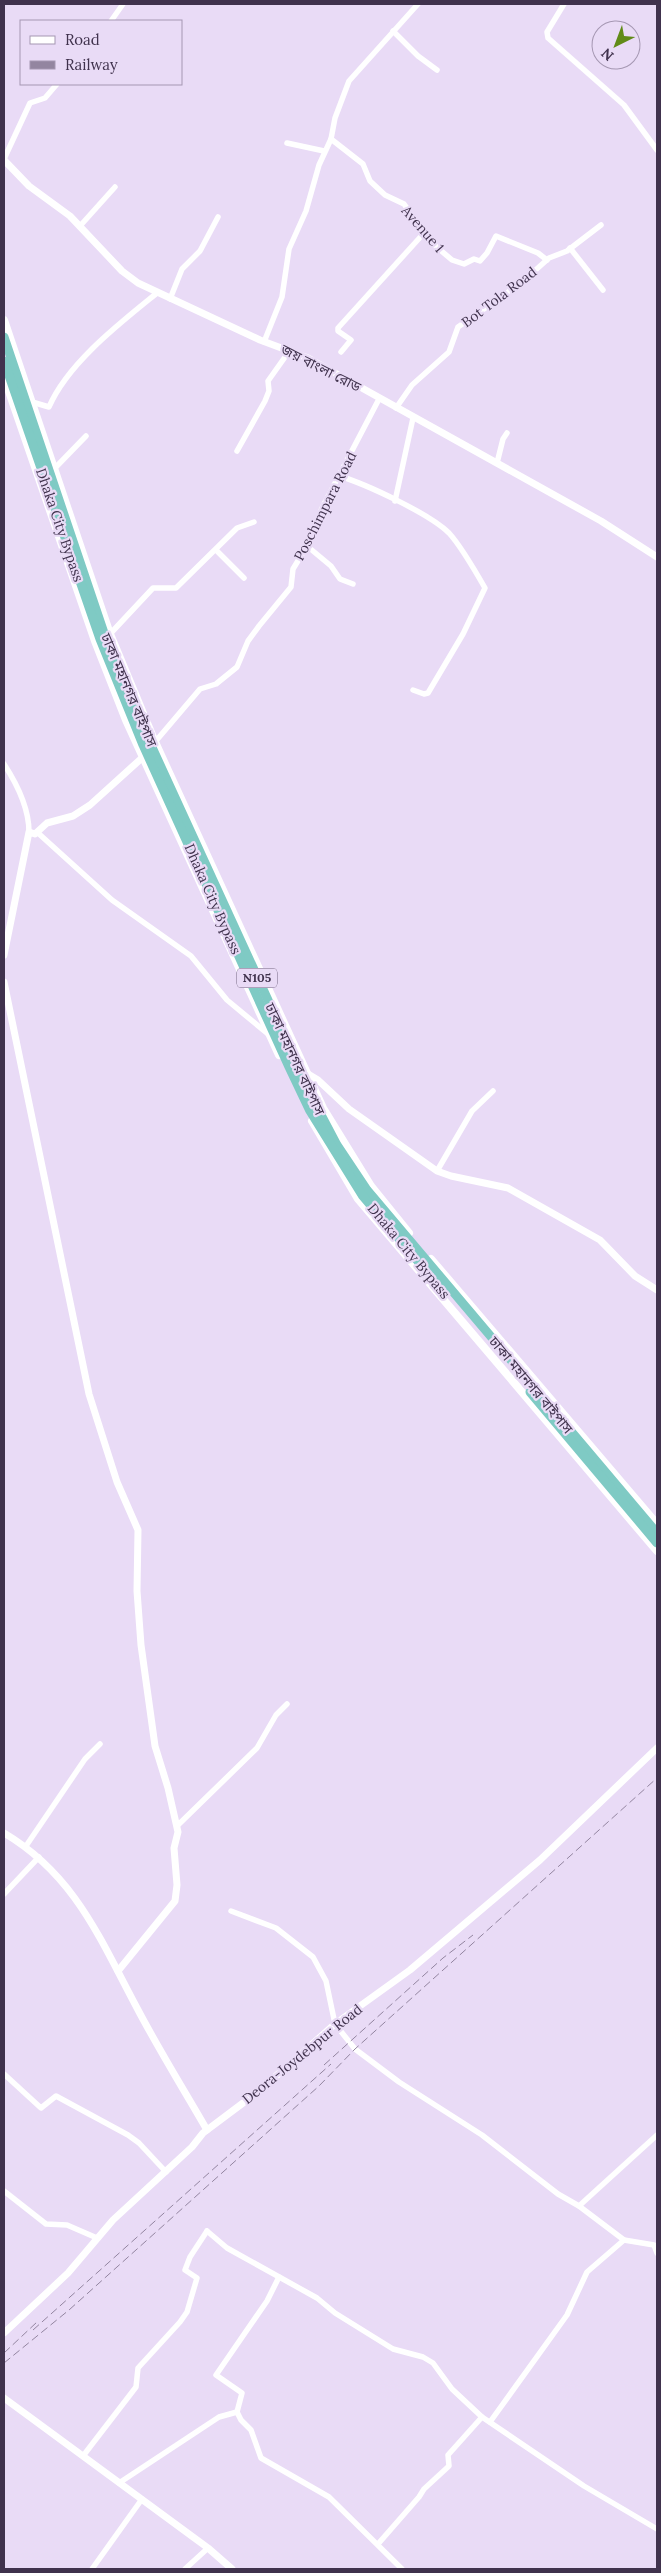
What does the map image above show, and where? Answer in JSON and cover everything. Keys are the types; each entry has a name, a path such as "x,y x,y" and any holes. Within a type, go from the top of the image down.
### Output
{"highway":[{"name":"ঢাকা মহানগর বাইপাস","path":"4,337 113,654 139,719 318,1109 367,1190 657,1533"},
{"name":"Dhaka City Bypass","path":"4,361 100,639 128,711 310,1111 362,1195 657,1543"}],"main road":[{"path":"4,320 110,634 155,742 323,1108 371,1186 416,1243 657,1524"},
{"path":"4,377 95,641 143,757 307,1113 358,1199 657,1551"}],"street":[{"path":"112,20 123,4"},
{"path":"264,342 282,297 289,249 307,208 324,151 331,139 337,112 350,79 418,4"},
{"path":"564,4 547,32 548,38 624,105 657,150"},
{"path":"393,31 416,55 437,70"},
{"path":"4,160 30,103 45,98 56,85"},
{"name":"Avenue 1","path":"331,139 363,164 370,181 384,195 404,204 424,232 442,252 461,264 474,259 482,260 496,236 538,253 547,260"},
{"path":"287,143 324,151"},
{"name":"জয় বাংলা রোড","path":"4,160 29,186 60,208 80,226 126,275 157,293 264,342 290,350 610,526 657,556"},
{"path":"80,226 116,187"},
{"path":"170,299 183,268 200,251 218,217"},
{"name":"Bot Tola Road","path":"396,408 412,385 449,352 458,327 520,284 547,260 570,248 601,225"},
{"path":"341,352 351,340 338,328 424,232"},
{"path":"570,248 603,290"},
{"path":"32,402 49,407 60,385 73,369 111,330 157,293"},
{"path":"237,451 265,402 269,390 268,381 290,350"},
{"name":"Poschimpara Road","path":"155,742 157,736 200,689 216,684 237,667 248,641 292,587 293,569 306,546 322,508 379,399"},
{"path":"395,500 413,418"},
{"path":"497,463 503,439 507,433"},
{"path":"55,468 86,436"},
{"path":"339,476 362,483 435,522 449,534 485,588 463,634 428,693 424,694 413,690"},
{"path":"110,634 153,588 176,588 238,528 254,522"},
{"path":"306,546 331,566 340,579 353,584"},
{"path":"216,550 244,578"},
{"path":"38,833 47,824 74,816 90,805 143,757"},
{"path":"4,764 15,781 29,818 29,832 4,954"},
{"path":"29,832 38,833 112,900 190,956 227,1000 270,1036"},
{"path":"4,982 89,1394 117,1482 138,1530 137,1591 141,1645 155,1746 177,1826 174,1848 177,1886 175,1901 118,1971"},
{"path":"308,1074 318,1080 349,1109 437,1170 451,1176 508,1188 600,1240 635,1276 657,1290"},
{"path":"437,1170 472,1111 493,1091"},
{"path":"177,1826 256,1748 276,1715 287,1704"},
{"path":"26,1846 85,1759 100,1744"},
{"name":"Deora-Joydebpur Road","path":"4,2333 68,2273 113,2220 166,2172 207,2130 259,2091 334,2024 410,1970 540,1860 657,1748"},
{"path":"4,1833 26,1846 39,1857 69,1889 118,1971 138,2010 207,2130"},
{"path":"4,1894 39,1857"},
{"path":"231,1911 276,1928 313,1957 326,1981 334,2024 355,2049 399,2082 482,2135 558,2194 579,2206 624,2240 654,2245 657,2253"},
{"path":"4,2074 41,2108 56,2096 128,2135 139,2143 166,2172"},
{"path":"579,2206 657,2135"},
{"path":"4,2191 46,2224 67,2225 97,2238"},
{"path":"83,2456 136,2387 136,2370 187,2312 197,2278 185,2270 190,2257 207,2231 226,2248 317,2298 335,2313 392,2349 424,2357 433,2363 452,2389 482,2417 584,2486 657,2529"},
{"path":"490,2422 567,2315 587,2272 624,2240"},
{"path":"279,2277 267,2301 217,2373 218,2377 242,2393 237,2412 241,2420 251,2430 261,2458 329,2497 402,2569"},
{"path":"4,2398 208,2548 232,2569"},
{"path":"119,2483 219,2417 237,2412"},
{"path":"378,2544 420,2498 424,2489 449,2466 448,2455 482,2417"},
{"path":"92,2569 142,2499"},
{"path":"184,2569 208,2548"}],"railway":[{"path":"4,2363 69,2310 319,2086 355,2049 657,1778"},
{"path":"324,2065 443,1958 473,1935"},
{"path":"33,2330 331,2064"},
{"path":"4,2353 37,2322"}]}
